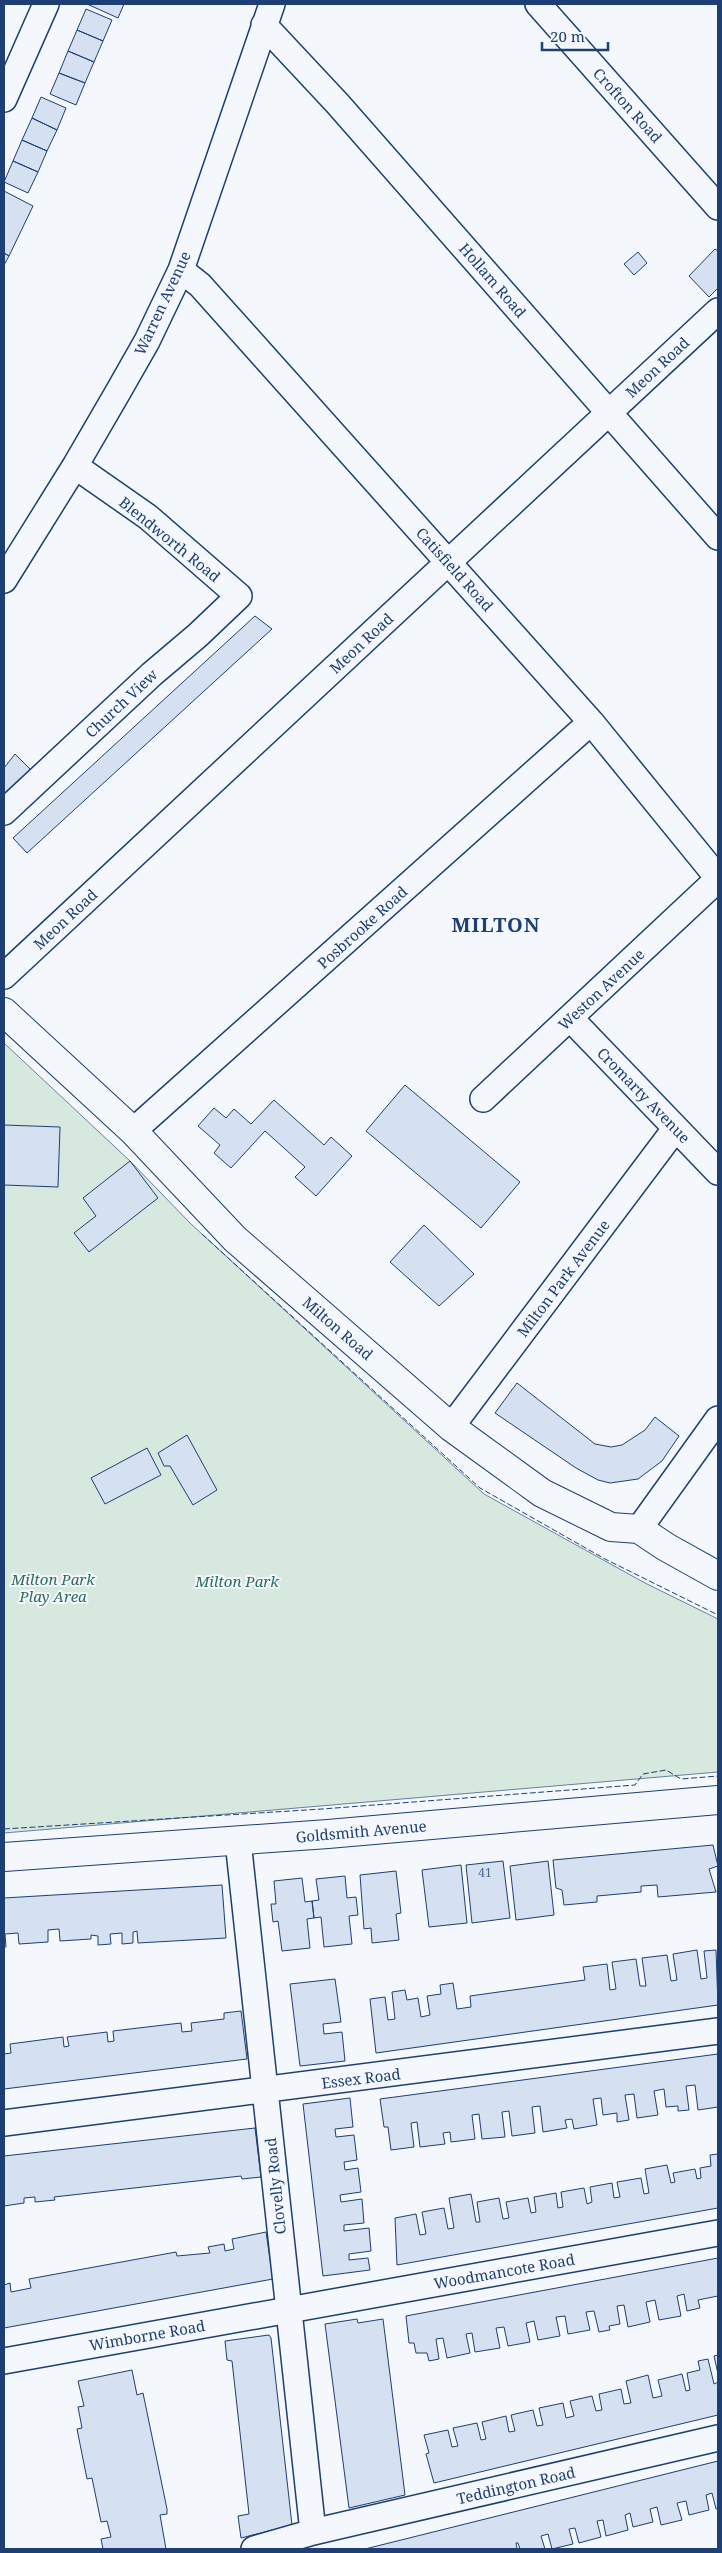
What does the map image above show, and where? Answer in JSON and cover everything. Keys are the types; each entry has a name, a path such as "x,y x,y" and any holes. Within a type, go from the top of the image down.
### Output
{"main road":[{"name":"Milton Road","path":"4,1012 133,1131 235,1239 451,1427 542,1493 611,1527 639,1529 666,1547 718,1576"},
{"name":"Goldsmith Avenue","path":"4,1857 238,1841 718,1800"}],"street":[{"path":"4,99 46,4"},
{"name":"Crofton Road","path":"538,4 718,207"},
{"name":"Warren Avenue","path":"4,580 75,466 147,341 181,270 268,14"},
{"name":"Hollam Road","path":"268,14 337,103 718,537"},
{"name":"Catisfield Road","path":"181,270 200,285 591,722 718,878"},
{"name":"Meon Road","path":"4,976 718,311"},
{"name":"Blendworth Road","path":"75,466 148,517 239,596"},
{"name":"Church View","path":"4,812 239,596"},
{"name":"Posbrooke Road","path":"133,1131 591,722"},
{"name":"Weston Avenue","path":"483,1098 718,878"},
{"name":"Cromarty Avenue","path":"570,1018 718,1172"},
{"name":"Milton Park Avenue","path":"451,1427 675,1129"},
{"path":"639,1529 718,1419"},
{"name":"Clovelly Road","path":"238,1841 266,2090 276,2204 290,2308 314,2532"},
{"name":"Essex Road","path":"4,2123 718,2031"},
{"name":"Woodmancote Road","path":"290,2308 718,2233"},
{"name":"Wimborne Road","path":"4,2361 290,2308"},
{"name":"Teddington Road","path":"254,2549 314,2532 718,2438"}],"green space":[{"name":"Milton Park","path":"4,1043 130,1161 190,1223 484,1494 645,1583 718,1619 718,1772 4,1833"}],"building":[{"path":"87,4 124,4 118,18"},
{"path":"86,9 112,20 103,41 77,30"},
{"path":"77,30 103,41 94,62 68,51"},
{"path":"68,51 94,62 85,83 59,73"},
{"path":"59,73 85,83 76,105 50,94"},
{"path":"41,97 66,108 57,130 32,118"},
{"path":"32,118 57,130 47,151 22,140"},
{"path":"22,140 47,151 38,172 13,161"},
{"path":"13,161 38,172 28,193 4,182"},
{"path":"4,191 33,206 9,256 4,253"},
{"path":"715,249 718,251 718,288 709,297 689,276"},
{"path":"638,252 647,263 634,275 624,264"},
{"path":"4,253 9,256 4,265"},
{"path":"255,616 272,629 27,853 13,838"},
{"path":"15,754 36,775 4,808 4,768"},
{"path":"405,1085 520,1182 481,1228 366,1131"},
{"path":"274,1100 324,1145 331,1137 352,1156 316,1196 295,1177 305,1167 265,1131 231,1168 214,1153 220,1145 198,1126 214,1108 226,1118 234,1109 251,1124"},
{"path":"4,1125 60,1127 58,1187 4,1185"},
{"path":"130,1161 158,1198 89,1252 74,1233 96,1216 83,1198"},
{"path":"424,1225 474,1274 439,1306 390,1262"},
{"path":"517,1383 595,1444 611,1447 622,1445 645,1430 655,1417 679,1436 662,1461 638,1479 610,1483 598,1480 576,1468 495,1413"},
{"path":"187,1435 217,1490 193,1505 170,1466 164,1466 158,1453"},
{"path":"147,1448 161,1475 105,1504 91,1478"},
{"path":"713,1845 718,1866 709,1869 716,1892 658,1897 657,1885 641,1886 641,1892 597,1896 597,1902 564,1905 562,1890 556,1888 553,1860"},
{"path":"503,1861 510,1918 472,1923 466,1865"},
{"path":"548,1861 554,1915 516,1920 510,1866"},
{"path":"461,1865 467,1923 429,1927 422,1870"},
{"path":"396,1871 401,1913 396,1914 399,1940 372,1943 371,1928 364,1929 360,1875"},
{"path":"345,1876 347,1898 356,1897 358,1915 349,1916 352,1944 324,1947 321,1917 314,1918 312,1901 319,1900 316,1879"},
{"path":"302,1878 305,1902 312,1901 314,1918 307,1919 310,1948 282,1951 278,1921 273,1922 271,1904 276,1904 274,1881"},
{"path":"222,1885 226,1938 138,1943 137,1931 133,1932 133,1943 122,1944 122,1933 110,1934 111,1944 98,1945 98,1936 91,1935 91,1939 60,1941 59,1929 48,1930 48,1942 19,1944 18,1933 5,1934 6,1947 4,1947 4,1898"},
{"path":"697,1950 701,1979 707,1978 704,1951 716,1950 718,2005 376,2053 370,1999 385,1997 388,2020 395,2019 392,1992 405,1990 407,2000 418,1998 421,2017 430,2015 427,1996 441,1994 440,1985 453,1983 457,2009 471,2007 470,1996 585,1980 583,1967 607,1964 610,1990 616,1989 612,1962 636,1959 640,1986 646,1986 642,1958 667,1955 671,1981 677,1980 673,1954"},
{"path":"335,1979 341,2022 323,2024 324,2034 342,2032 345,2061 300,2066 290,1984"},
{"path":"241,2011 247,2059 4,2089 4,2054 11,2053 10,2044 63,2037 64,2047 69,2046 67,2037 107,2032 108,2042 114,2041 113,2031 181,2023 182,2032 192,2031 191,2023 224,2019 224,2013"},
{"path":"718,2054 718,2107 698,2110 695,2085 686,2086 689,2110 678,2111 678,2106 666,2107 664,2089 654,2091 658,2115 637,2118 634,2094 625,2095 629,2120 617,2122 617,2113 603,2115 601,2098 593,2099 597,2125 574,2129 572,2119 565,2120 567,2128 543,2132 540,2106 532,2107 535,2133 512,2136 509,2111 502,2112 505,2137 482,2139 479,2114 472,2115 475,2139 451,2142 450,2132 443,2133 445,2144 420,2147 417,2122 411,2123 414,2147 391,2150 388,2127 384,2127 380,2099"},
{"path":"350,2098 353,2127 335,2129 336,2137 354,2135 357,2160 344,2162 345,2170 358,2168 361,2192 340,2195 341,2202 362,2199 364,2223 344,2225 344,2231 369,2228 371,2251 349,2254 349,2260 368,2258 370,2270 323,2276 303,2104"},
{"path":"255,2128 261,2177 242,2179 241,2176 54,2197 55,2200 35,2202 35,2197 24,2198 24,2203 4,2206 4,2156"},
{"path":"718,2154 718,2208 397,2265 395,2218 416,2214 420,2235 426,2234 422,2212 444,2208 448,2229 454,2228 449,2198 471,2194 476,2222 480,2222 477,2202 499,2198 503,2219 509,2218 506,2202 528,2198 531,2213 536,2212 534,2197 556,2193 558,2208 563,2207 561,2192 584,2188 587,2204 592,2202 590,2187 612,2183 614,2198 620,2197 617,2182 641,2178 644,2194 649,2193 645,2169 667,2165 671,2183 675,2182 673,2173 695,2169 697,2179 701,2178 700,2168 711,2166 710,2155"},
{"path":"266,2232 273,2279 4,2328 4,2285 10,2283 11,2292 31,2288 29,2279 176,2252 177,2256 210,2253 208,2247 224,2244 225,2251 234,2249 232,2239"},
{"path":"718,2258 718,2296 698,2300 700,2308 687,2311 684,2294 677,2296 681,2316 659,2320 655,2300 646,2302 650,2322 628,2327 624,2305 617,2306 620,2324 609,2326 610,2330 599,2332 594,2311 586,2312 590,2330 568,2334 565,2316 556,2317 560,2336 538,2340 534,2321 526,2323 530,2342 508,2346 504,2327 496,2328 500,2348 475,2352 472,2333 466,2334 470,2353 447,2358 443,2338 436,2339 439,2359 429,2361 427,2353 416,2353 414,2343 409,2343 406,2316"},
{"path":"357,2319 358,2323 383,2319 405,2495 349,2508 325,2324"},
{"path":"269,2335 271,2338 292,2525 241,2538 238,2516 249,2514 232,2361 227,2360 225,2341"},
{"path":"718,2355 718,2374 714,2356"},
{"path":"708,2359 714,2384 718,2382 718,2415 434,2483 426,2454 429,2453 424,2435 448,2430 452,2447 458,2446 453,2428 477,2423 481,2440 486,2439 482,2422 506,2416 509,2432 515,2431 511,2415 533,2410 537,2426 543,2425 539,2408 563,2403 566,2418 574,2416 570,2401 592,2396 596,2411 602,2410 599,2394 621,2389 624,2404 631,2403 626,2381 648,2375 653,2398 662,2396 658,2380 682,2374 686,2391 690,2390 687,2373 700,2370 698,2361"},
{"path":"132,2370 137,2395 143,2393 167,2509 167,2514 160,2515 166,2549 103,2549 101,2539 111,2537 107,2521 101,2522 92,2478 87,2479 77,2429 82,2428 78,2407 84,2406 78,2381"},
{"path":"718,2461 718,2508 716,2509 712,2493 706,2495 709,2510 689,2515 686,2501 677,2503 682,2520 661,2525 657,2507 650,2509 653,2522 633,2527 630,2513 625,2515 628,2530 606,2536 603,2520 597,2521 601,2537 579,2543 575,2528 569,2529 573,2544 552,2549 548,2534 541,2536 545,2549 520,2549 518,2543 516,2543 517,2549 365,2549"}],"fence":[{"path":"202,1234 480,1488 605,1559 718,1615"},
{"path":"4,1829 322,1809 635,1785 643,1774 666,1770 681,1779 718,1776"}],"district":[{"name":"MILTON","path":"496,924"}],"park label":[{"name":"Milton Park Play Area","path":"53,1588"}]}
